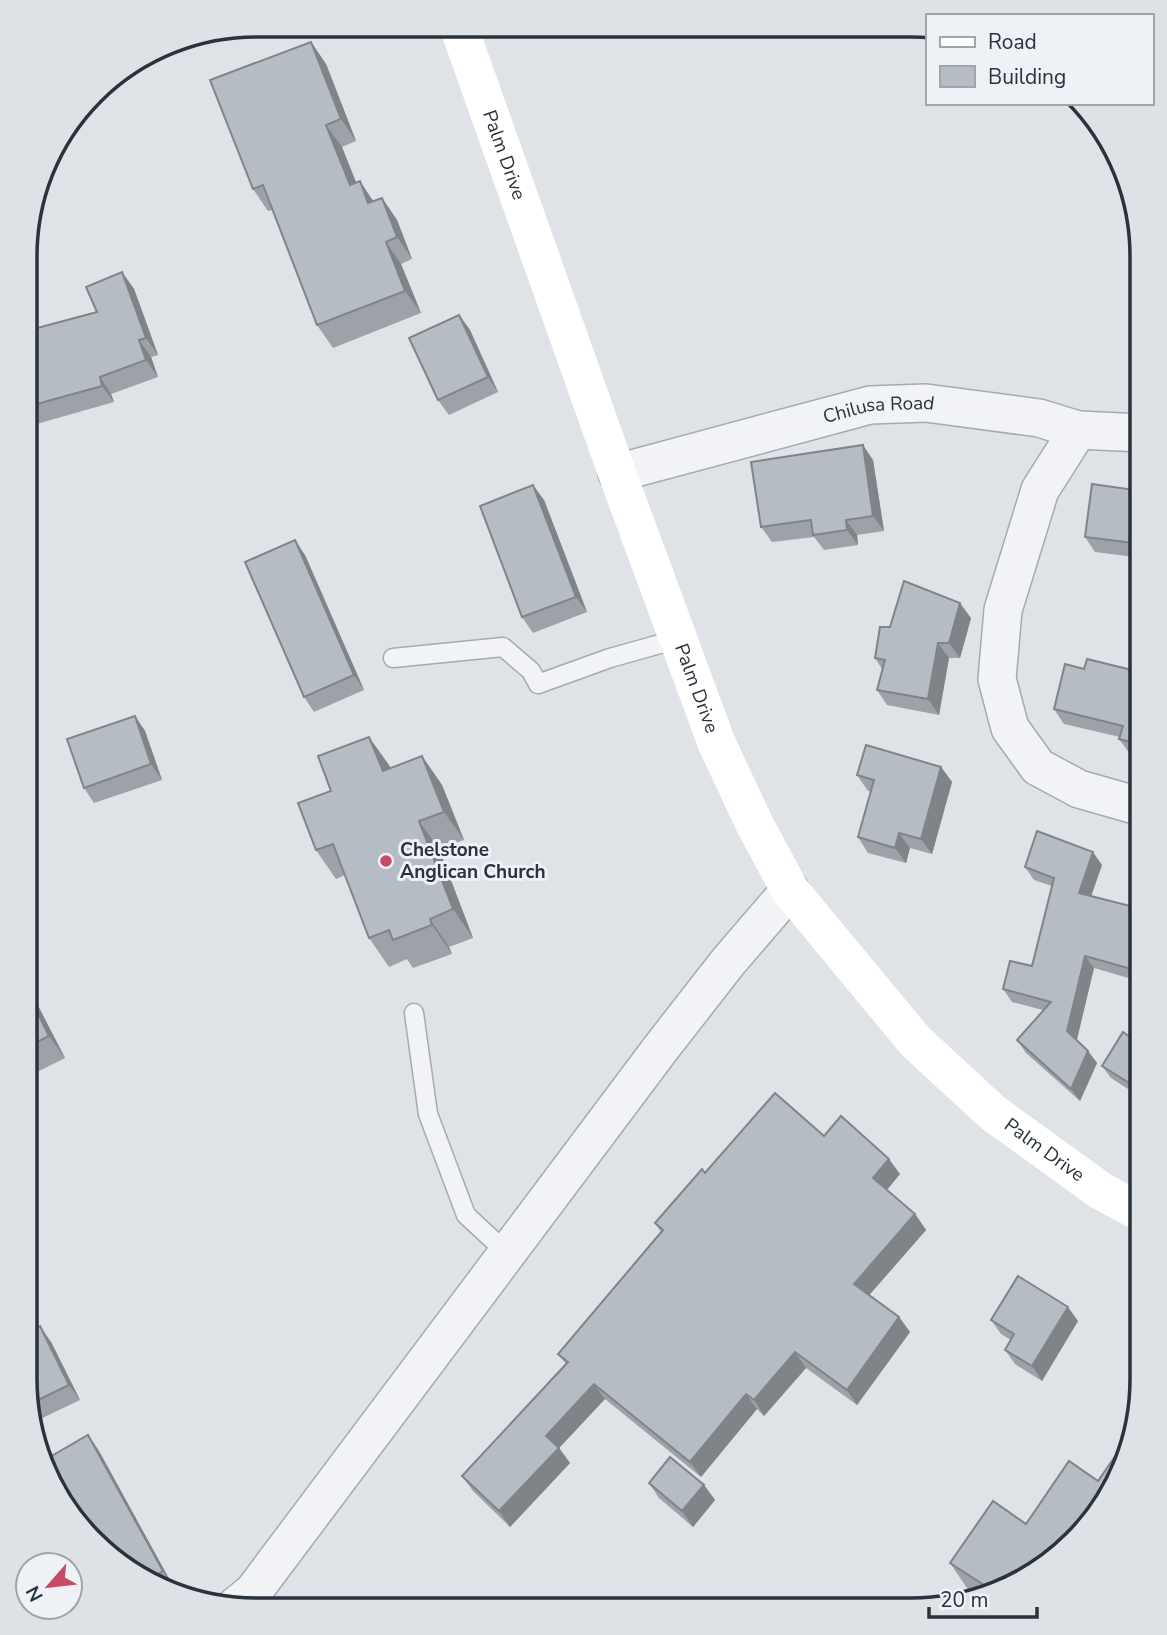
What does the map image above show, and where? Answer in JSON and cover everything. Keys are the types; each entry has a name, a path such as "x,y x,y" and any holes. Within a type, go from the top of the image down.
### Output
{"street":[{"name":"Palm Drive","path":"462,37 617,473 717,744 754,825 790,890 915,1041 993,1113 1101,1191 1130,1207"},
{"name":"Chilusa Road","path":"617,473 870,405 926,403 1039,418 1078,430 1130,432"},
{"path":"1078,430 1040,490 1003,610 997,679 1010,728 1038,767 1079,789 1130,803"},
{"path":"246,1597 661,1048 728,962 790,890"}],"lane":[{"path":"393,658 503,647 531,671 537,684 610,658 678,639"},
{"path":"414,1013 428,1114 466,1215 508,1254"}],"building":[{"path":"311,42 341,119 326,125 350,185 360,181 368,203 382,198 397,237 386,242 405,291 317,325 263,185 253,189 210,80"},
{"path":"122,272 146,338 139,340 146,360 100,377 102,386 37,404 37,328 97,312 86,287"},
{"path":"459,315 488,377 438,400 409,338"},
{"path":"863,445 873,516 846,520 847,530 813,535 811,520 761,527 751,462"},
{"path":"1092,484 1130,489 1130,543 1085,537"},
{"path":"533,485 576,597 522,617 480,506"},
{"path":"295,540 354,675 304,697 245,562"},
{"path":"904,581 960,603 949,643 938,643 928,699 877,690 885,660 875,658 880,627 890,627"},
{"path":"1087,659 1130,670 1130,742 1119,739 1123,726 1054,709 1065,664 1084,669"},
{"path":"135,716 151,764 84,788 67,739"},
{"name":"Chelstone Anglican Church","path":"369,737 383,771 422,756 444,812 419,821 453,909 430,919 432,925 393,940 389,930 369,938 333,844 316,850 298,803 331,791 318,756"},
{"path":"866,745 941,767 921,839 899,833 895,848 858,837 874,780 857,775"},
{"path":"1037,831 1093,852 1079,893 1130,906 1130,969 1085,956 1067,1031 1088,1051 1071,1089 1017,1040 1051,1002 1003,989 1010,961 1032,966 1054,878 1025,867"},
{"path":"37,1012 49,1036 37,1042"},
{"path":"1123,1032 1130,1037 1130,1084 1102,1066"},
{"path":"775,1093 824,1136 841,1116 889,1159 873,1178 915,1214 854,1284 899,1317 847,1390 795,1352 754,1400 746,1394 690,1462 594,1384 546,1436 559,1448 499,1511 462,1476 568,1362 558,1354 663,1230 655,1223 702,1169 705,1173"},
{"path":"1018,1276 1068,1307 1032,1366 1005,1350 1014,1334 991,1320"},
{"path":"40,1326 69,1385 38,1400 37,1380 37,1328"},
{"path":"88,1435 163,1571 157,1574 146,1569 122,1553 101,1534 74,1501 51,1457"},
{"path":"1118,1452 1108,1476 1076,1524 1056,1544 1008,1576 983,1586 950,1563 993,1501 1026,1524 1069,1461 1098,1481"},
{"path":"670,1457 704,1485 682,1511 649,1483"}],"place":[{"name":"Chelstone Anglican Church","path":"386,861"}]}
